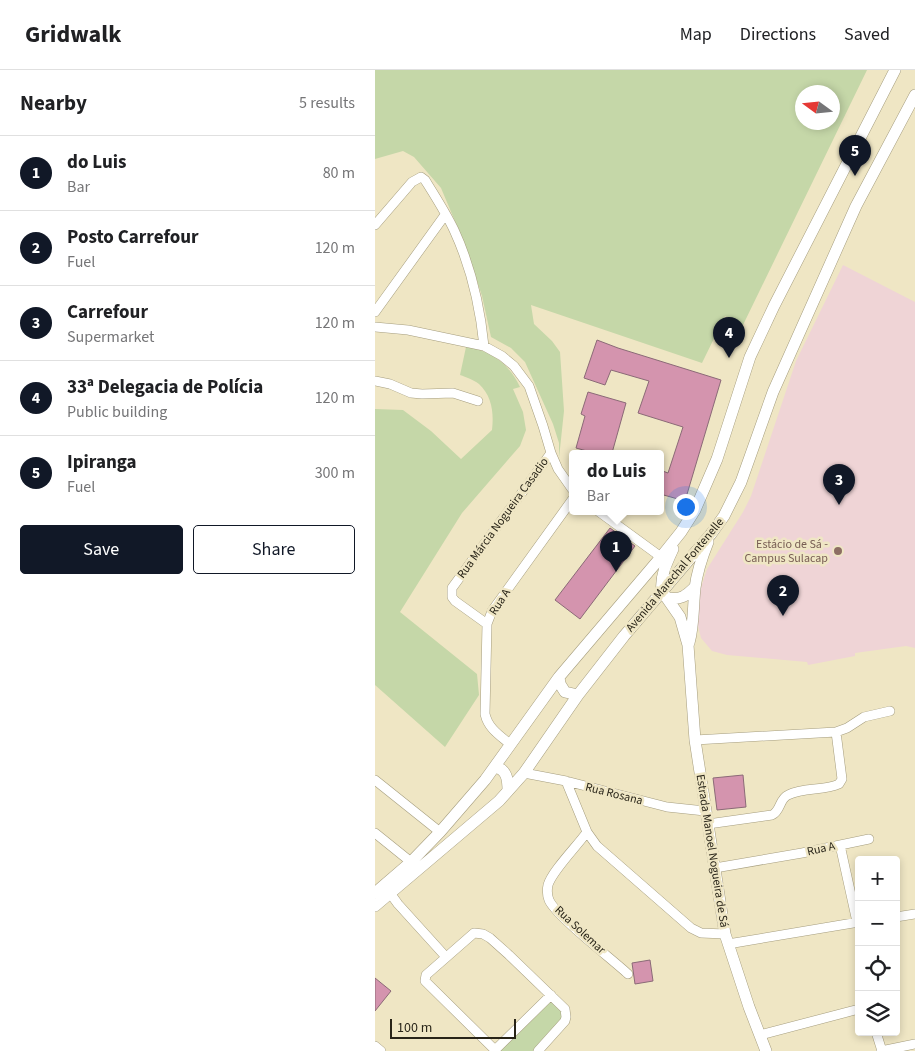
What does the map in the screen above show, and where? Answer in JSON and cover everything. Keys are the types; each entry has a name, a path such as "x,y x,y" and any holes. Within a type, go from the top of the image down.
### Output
{"main road":[{"name":"Avenida Marechal Fontenelle","path":"375,893 411,862 440,832 495,767 559,677 661,557 681,532 695,510 706,487 741,381 758,340 895,70"},
{"name":"Avenida Marechal Fontenelle","path":"375,906 453,842 508,791 524,773 578,695 623,636 665,594 724,516 741,482 773,392 856,206 915,95"},
{"path":"681,532 665,566 661,582 665,594 679,599 695,587"},
{"name":"Estrada Manoel Nogueira de Sá","path":"689,645 693,625 695,587 703,554 711,534"},
{"name":"Estrada Manoel Nogueira de Sá","path":"665,594 680,617 689,645 695,740 726,939 766,1051"},
{"path":"559,677 560,684 565,692 578,695"},
{"path":"495,767 500,768 507,775 508,791"}],"street":[{"path":"375,224 412,182 421,177 425,180 453,229 463,254 478,299 484,346"},
{"path":"375,312 445,215"},
{"path":"375,327 408,330 484,346 502,356 514,366 529,386 551,453 558,469 569,485"},
{"path":"375,381 390,384 411,393 453,393 478,401"},
{"name":"Rua Márcia Nogueira Casadio","path":"487,624 455,601 452,597 452,588 551,453"},
{"name":"Rua A","path":"510,744 493,731 485,714 487,624 492,611 569,504"},
{"path":"603,515 661,557"},
{"path":"695,740 836,732 847,728 863,716 890,711"},
{"path":"708,824 771,815 777,811 784,797 789,794 834,786 841,782 836,732"},
{"name":"Rua Rosana","path":"524,773 566,781 667,807 705,811"},
{"path":"375,780 440,832"},
{"path":"566,781 587,832 597,846 691,928 701,933 726,939 855,922"},
{"name":"Rua Solemar","path":"587,832 555,872 549,882 547,891 550,901 571,924 628,974"},
{"path":"375,833 411,862"},
{"name":"Rua A","path":"715,868 869,839"},
{"path":"840,844 855,909"},
{"path":"390,893 446,957"},
{"path":"900,916 915,914"},
{"path":"537,1051 556,1033 567,1017 565,1009 551,995 490,938 478,933 471,935 426,975 425,981 495,1050 551,995"},
{"path":"760,1035 855,1010"},
{"path":"877,1036 881,1051 915,1044"},
{"path":"375,1046 381,1051"}],"shaded area":[{"path":"843,265 915,302 915,648 906,646 855,653 855,656 808,665 807,662 727,655 712,651 701,638 697,622 698,597 707,569 751,496 796,361"}],"green space":[{"path":"375,70 867,70 840,126 840,85 795,85 795,130 838,130 743,325 725,316 702,363 531,305 534,324 552,341 560,352 564,411 559,458 559,443 553,424 525,362 511,348 491,337 482,296 465,245 441,188 414,157 403,151 375,159"},
{"path":"466,347 483,351 498,359 516,379 520,387 513,389 523,412 526,430 520,446 462,513 400,612 477,674 479,695 445,747 375,685 375,409 403,410 431,431 461,459 492,430 493,424 491,405 487,394 475,381 460,375"},
{"path":"551,999 562,1010 563,1018 534,1051 498,1051"}],"building":[{"path":"597,340 721,380 685,501 664,495 664,472 668,473 683,427 638,413 649,381 611,370 605,385 584,378"},
{"path":"588,392 626,403 613,450 583,450 576,448 585,416 581,414"},
{"path":"610,528 635,546 580,619 555,600"},
{"path":"743,775 746,807 717,810 713,778"},
{"path":"650,960 653,981 635,984 632,963"},
{"path":"375,978 391,991 375,1011"}],"place":[{"name":"Ipiranga","path":"855,176"},
{"name":"33ª Delegacia de Polícia","path":"729,358"},
{"name":"Carrefour","path":"839,505"},
{"name":"Estácio de Sá - Campus Sulacap","path":"838,551"},
{"name":"do Luis","path":"616,572"},
{"name":"Posto Carrefour","path":"783,616"}]}
